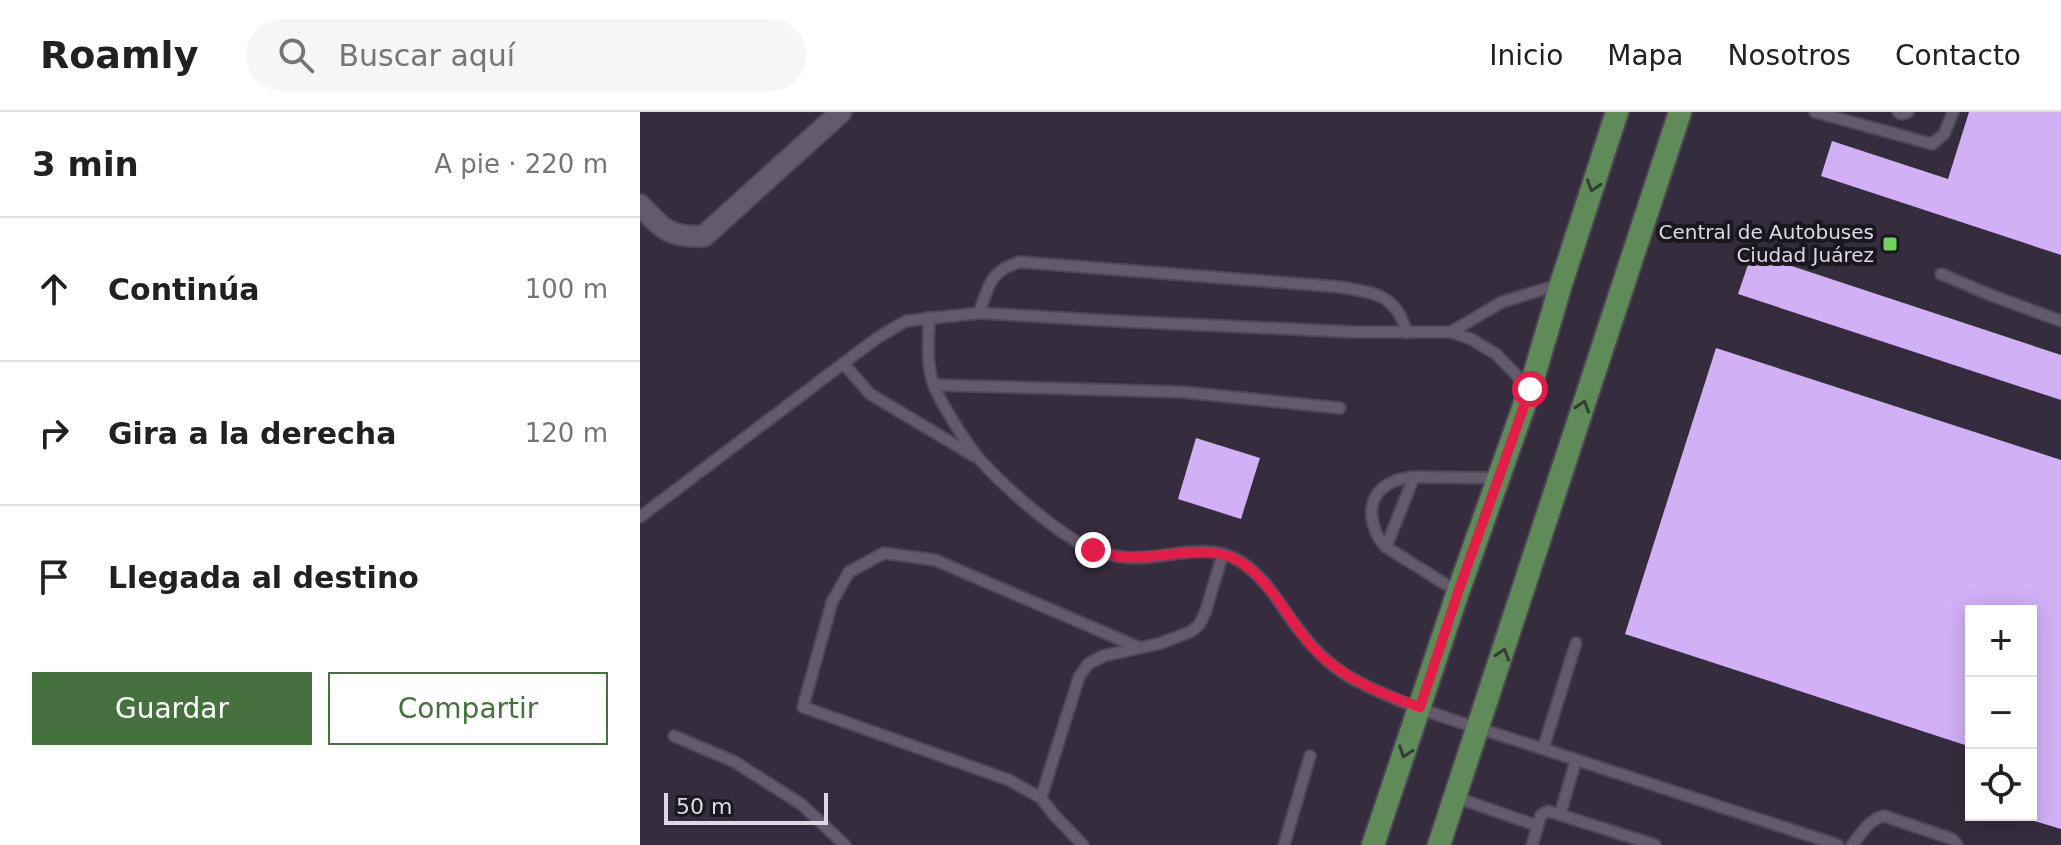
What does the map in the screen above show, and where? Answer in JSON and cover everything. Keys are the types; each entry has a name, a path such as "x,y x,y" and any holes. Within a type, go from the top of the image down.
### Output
{"main road":[{"path":"1373,845 1530,389 1617,112"},
{"path":"1439,845 1680,112"}],"street":[{"path":"640,205 663,228 684,237 704,236 841,112"}],"lane":[{"path":"1815,112 1932,144 1944,134 1953,112"},
{"path":"1898,112 1908,112"},
{"path":"979,313 992,278 1005,266 1020,262 1340,287 1373,293 1397,309 1407,333"},
{"path":"1941,274 2061,321"},
{"path":"1451,332 1502,302 1561,284"},
{"path":"640,517 877,338 906,321 929,317 979,313 1407,333 1451,332 1471,339 1496,354 1530,389"},
{"path":"929,317 929,365 934,385 979,459"},
{"path":"843,363 870,394 979,459 1043,517 1093,550 1125,557 1197,552 1223,554 1237,559 1260,577 1313,648 1348,677 1378,692 1838,845"},
{"path":"934,385 1182,392 1340,408"},
{"path":"1458,592 1386,547 1371,521 1371,510 1377,495 1387,484 1397,480 1414,477 1497,478"},
{"path":"1386,547 1414,477"},
{"path":"1083,845 1041,798 1009,780 803,707 832,602 849,572 884,553 935,560 1138,647"},
{"path":"1041,798 1079,677 1088,664 1103,656 1158,644 1190,632 1199,625 1223,554"},
{"path":"1543,749 1576,643"},
{"path":"674,736 735,762 801,804 845,845"},
{"path":"1284,845 1310,756"},
{"path":"1560,814 1576,760"},
{"path":"1455,797 1538,826"},
{"path":"1532,845 1544,812 1560,814 1655,845"},
{"path":"1852,845 1871,822 1884,816 1952,839 1957,845"}],"building":[{"path":"1969,112 2061,112 2061,255 1821,176 1832,141 1948,179"},
{"path":"1752,253 2061,355 2061,400 1738,294"},
{"path":"1716,348 2061,460 2061,829 2035,821 2037,821 2037,605 1965,605 1965,745 1625,634"},
{"path":"1196,438 1260,458 1241,519 1178,499"}],"place":[{"name":"Central de Autobuses Ciudad Juárez","path":"1890,244"}],"route":[{"path":"1093,550 1125,557 1197,552 1223,554 1237,559 1260,577 1313,648 1331,664 1348,677 1378,692 1420,707 1530,389"}]}
